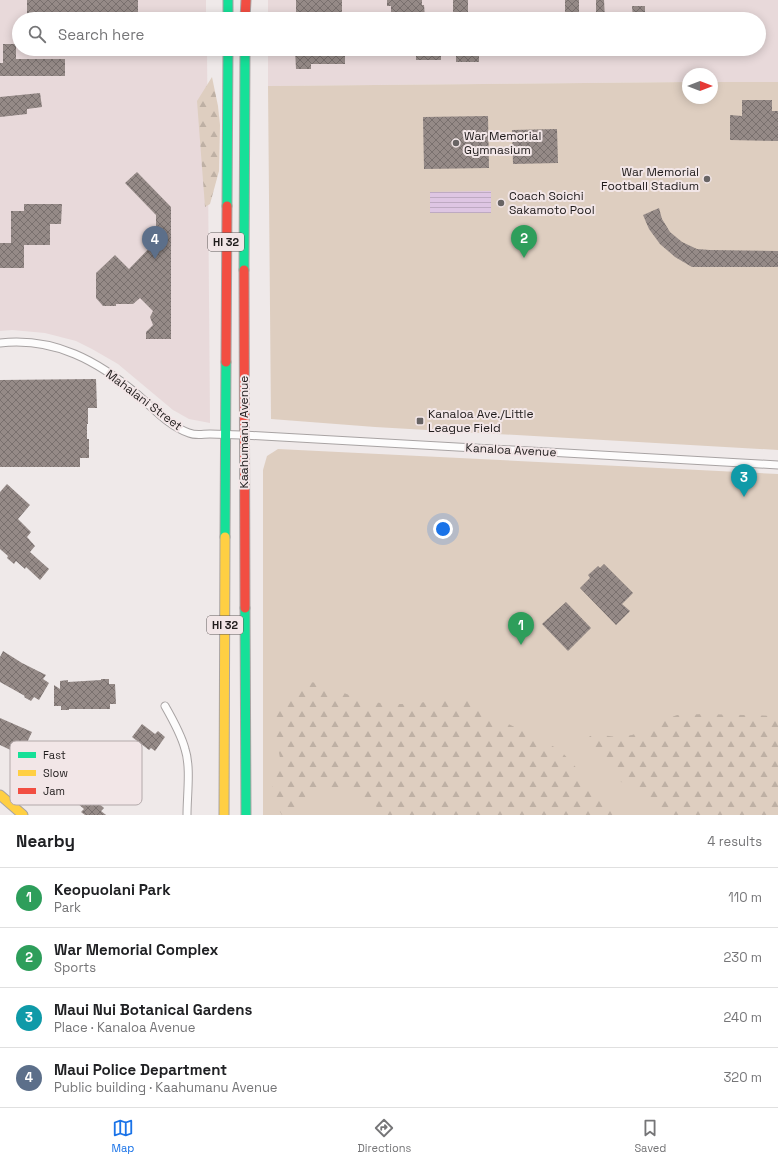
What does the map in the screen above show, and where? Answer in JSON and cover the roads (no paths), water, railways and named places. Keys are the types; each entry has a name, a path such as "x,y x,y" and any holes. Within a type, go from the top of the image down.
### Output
{"main road":[{"path":"228,0 228,12"},
{"path":"246,0 246,12"},
{"name":"Kaahumanu Avenue","path":"224,815 228,56"},
{"name":"Kaahumanu Avenue","path":"245,56 244,435 246,815"},
{"path":"0,795 10,804"},
{"path":"12,805 23,815"}],"street":[{"name":"Mahalani Street","path":"0,343 13,342 43,344 72,352 87,359 111,373 166,420 191,434 244,435"},
{"name":"Kanaloa Avenue","path":"244,435 778,465"},
{"path":"165,706 179,732 186,750 188,767 187,815"}],"place":[{"name":"War Memorial Gymnasium","path":"456,143"},
{"name":"War Memorial Football Stadium","path":"707,179"},
{"name":"Coach Soichi Sakamoto Pool","path":"501,203"},
{"name":"War Memorial Complex","path":"524,258"},
{"name":"Maui Police Department","path":"155,259"},
{"name":"Kanaloa Ave./Little League Field","path":"420,421"},
{"name":"Maui Nui Botanical Gardens","path":"744,497"},
{"name":"Keopuolani Park","path":"521,645"}]}
